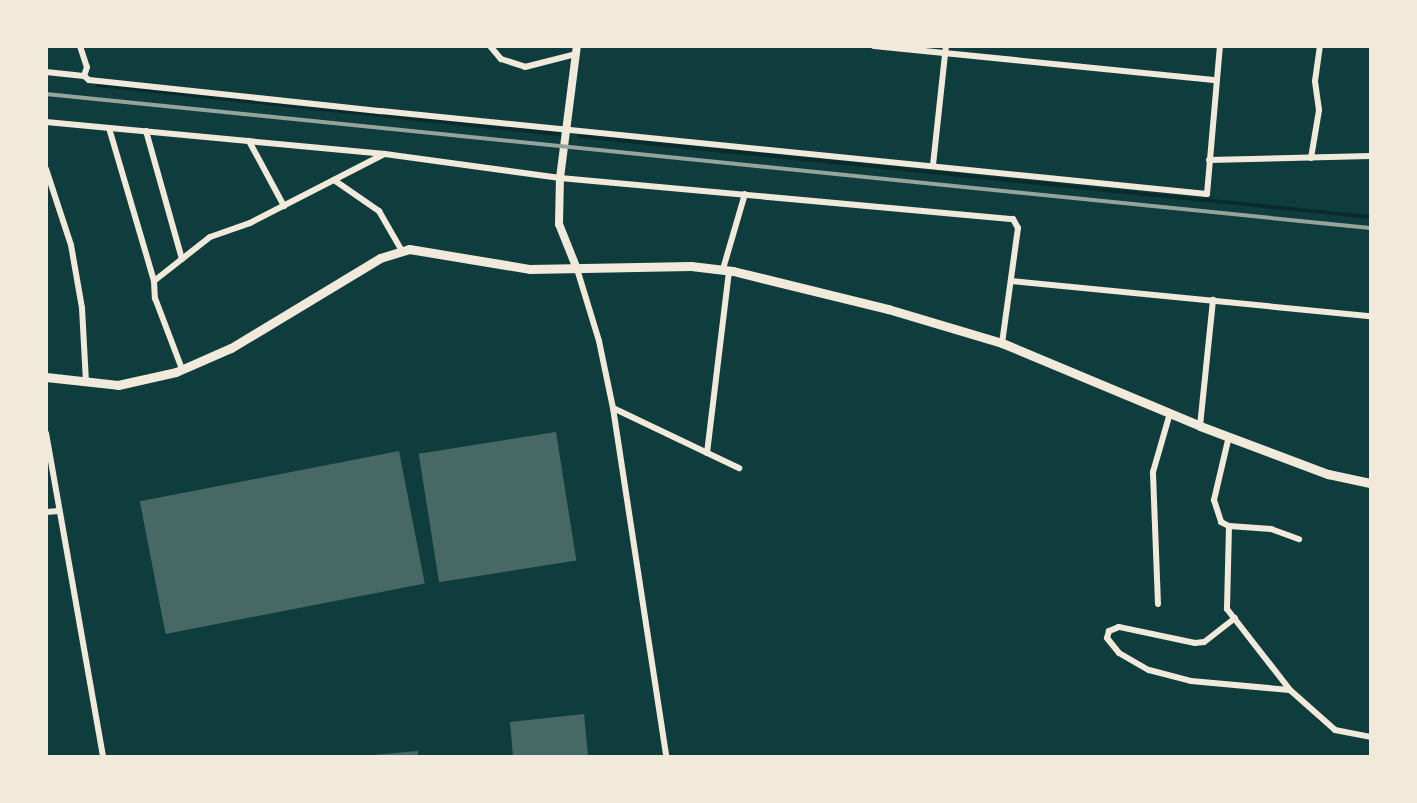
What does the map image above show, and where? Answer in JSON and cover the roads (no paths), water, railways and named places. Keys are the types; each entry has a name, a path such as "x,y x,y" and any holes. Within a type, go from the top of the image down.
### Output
{"main road":[{"path":"46,377 86,384 118,385 182,369 231,348 380,258 402,251 421,249 496,266 577,269 691,266 726,270 888,309 1002,343 1200,426 1328,474 1371,483"}],"street":[{"path":"80,46 87,68 84,76"},
{"path":"490,46 501,59 525,67 577,50 560,178 559,224 577,269 599,341 613,408 666,756"},
{"path":"874,46 945,50 1216,80"},
{"path":"46,72 84,76 89,80 1207,194 1220,46"},
{"path":"1311,158 1319,110 1315,81 1320,46"},
{"path":"933,165 945,50"},
{"path":"46,122 385,154 560,178 1013,219 1018,228 1002,343"},
{"path":"109,128 154,281 155,298 182,369"},
{"path":"146,131 182,259"},
{"path":"249,141 284,206"},
{"path":"154,281 210,237 250,223 385,154"},
{"path":"1209,160 1371,156"},
{"path":"46,169 71,245 82,308 86,384"},
{"path":"334,180 380,211 402,251"},
{"path":"707,453 726,270 745,194"},
{"path":"1011,281 1371,316"},
{"path":"1200,426 1213,300"},
{"path":"613,408 739,468"},
{"path":"1158,604 1153,472 1170,413"},
{"path":"46,433 103,756"},
{"path":"1229,436 1214,500 1221,522 1228,526 1271,528 1299,539"},
{"path":"46,513 59,511"},
{"path":"1228,526 1227,609 1290,690 1335,730 1371,737"},
{"path":"1234,618 1204,642 1195,644 1119,627 1109,631 1107,638 1119,653 1149,670 1191,681 1290,690"}],"waterway":[{"path":"98,85 558,134"},
{"path":"579,136 1370,217"}],"railway":[{"path":"46,94 1370,228"}]}
